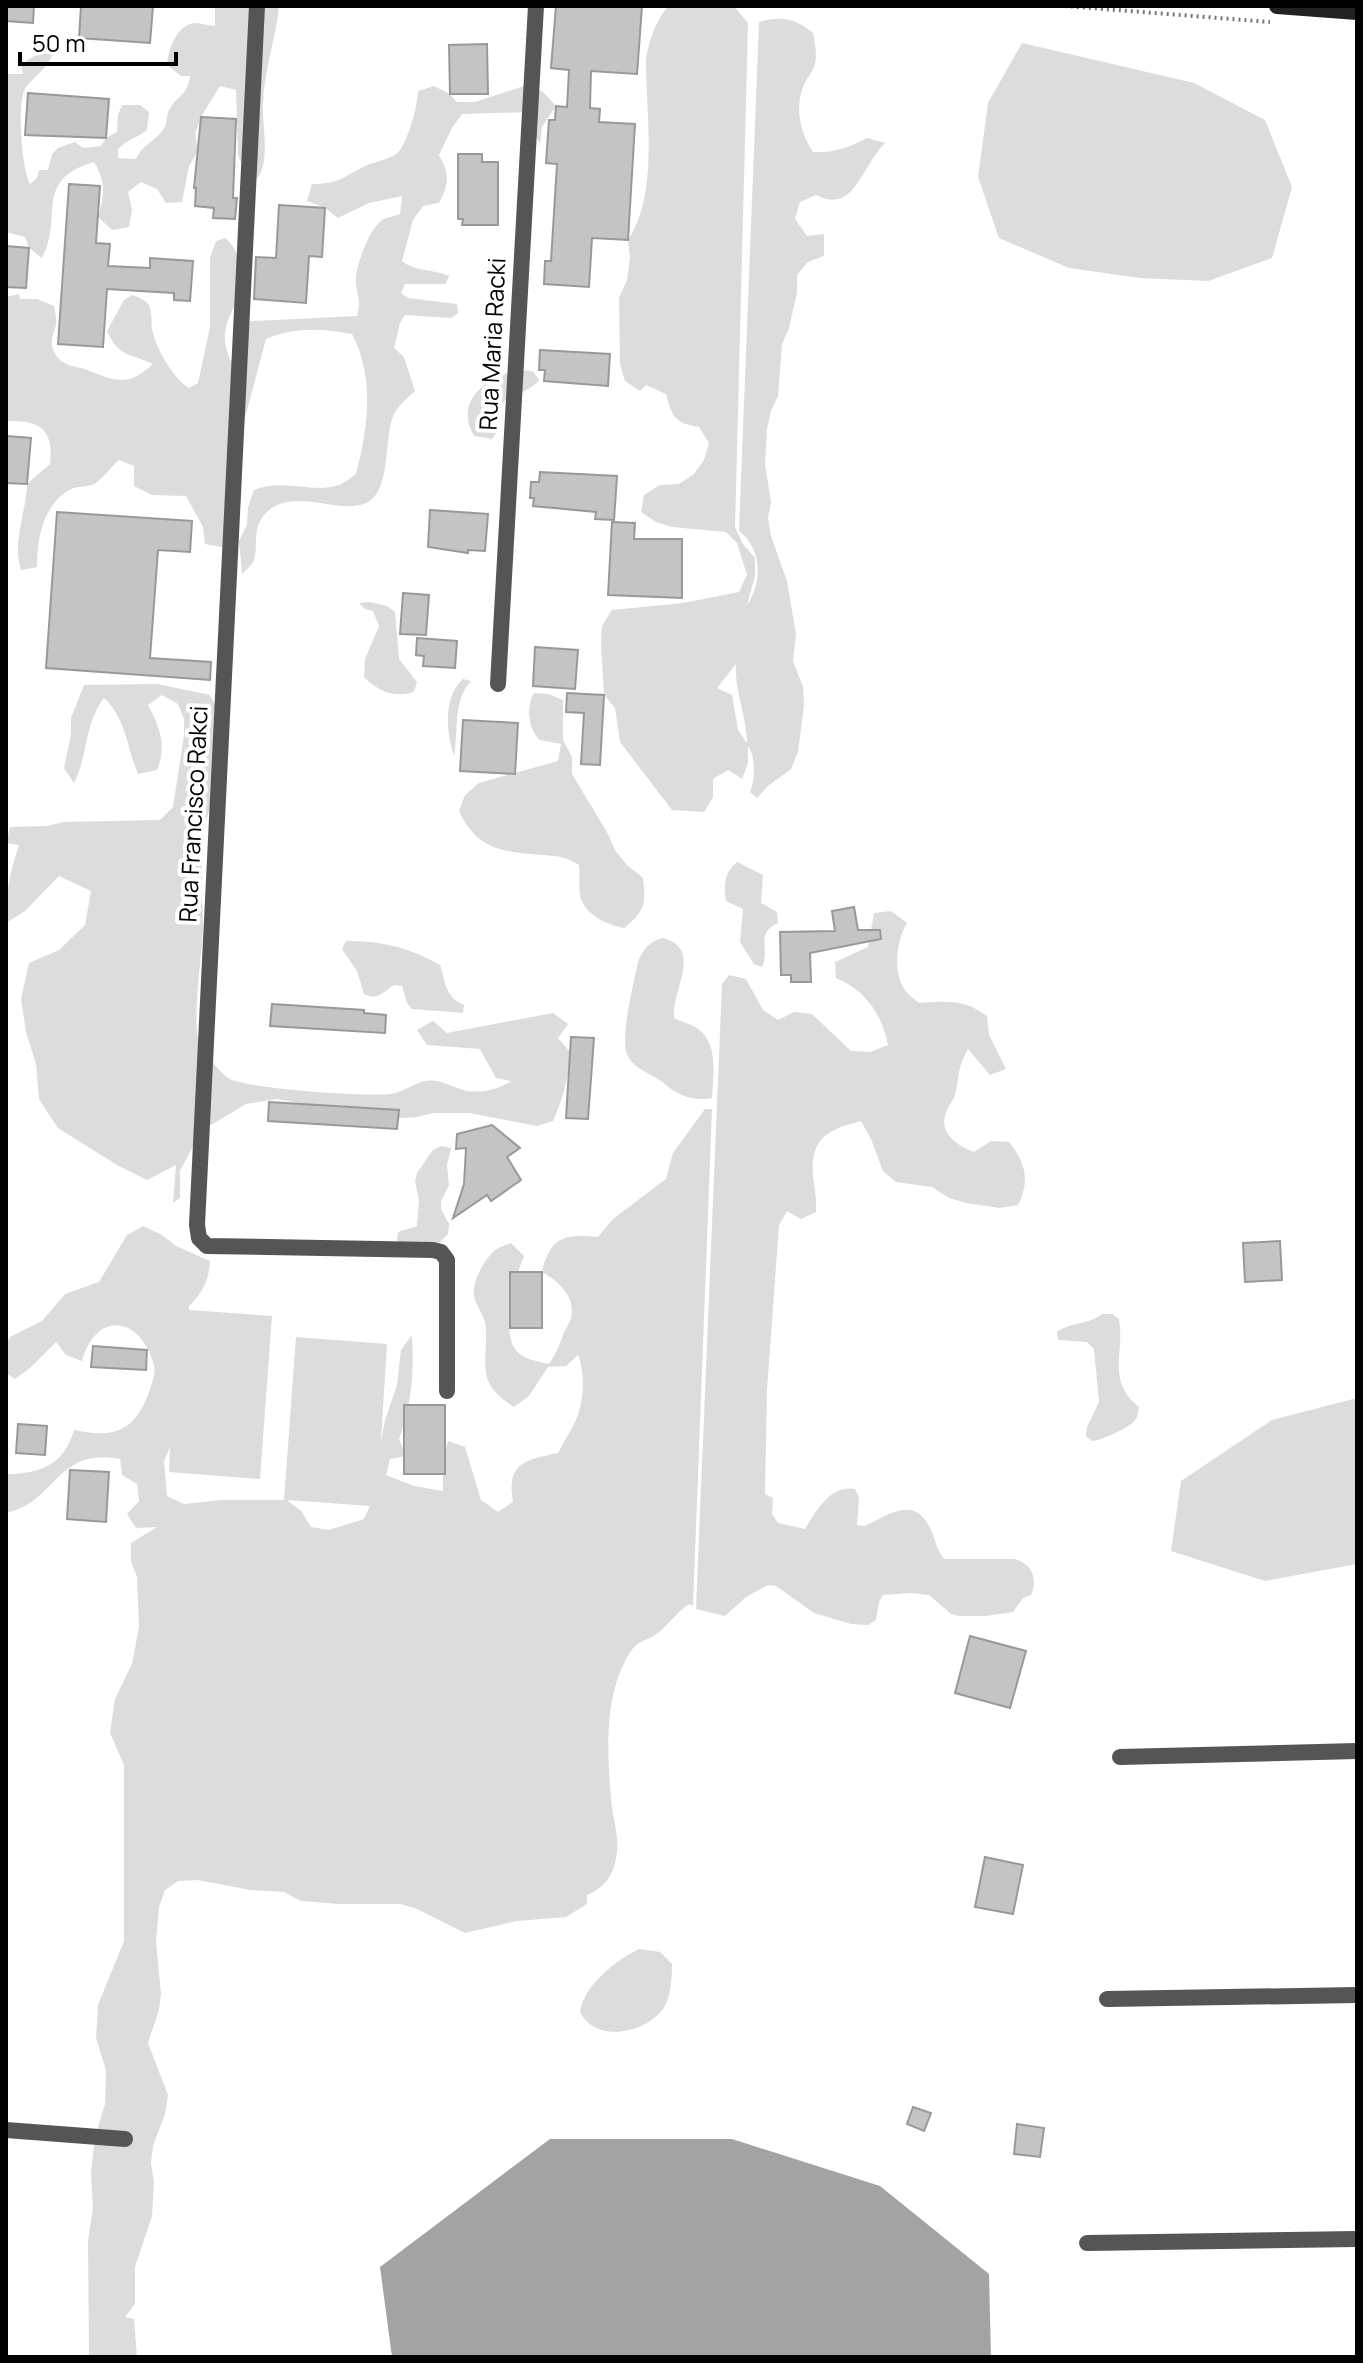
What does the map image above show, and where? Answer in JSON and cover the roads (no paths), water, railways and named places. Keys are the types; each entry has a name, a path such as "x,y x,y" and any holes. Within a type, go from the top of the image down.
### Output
{"main road":[{"path":"1279,15 1357,12"}],"street":[{"name":"Rua Francisco Rakci","path":"257,6 197,1225 199,1238 207,1246 441,1252 447,1260 447,1391"},
{"name":"Rua Maria Racki","path":"498,684 536,6"},
{"path":"1120,1757 1357,1751"},
{"path":"1107,1999 1357,1995"},
{"path":"6,2130 125,2139"},
{"path":"1087,2243 1357,2239"}]}
